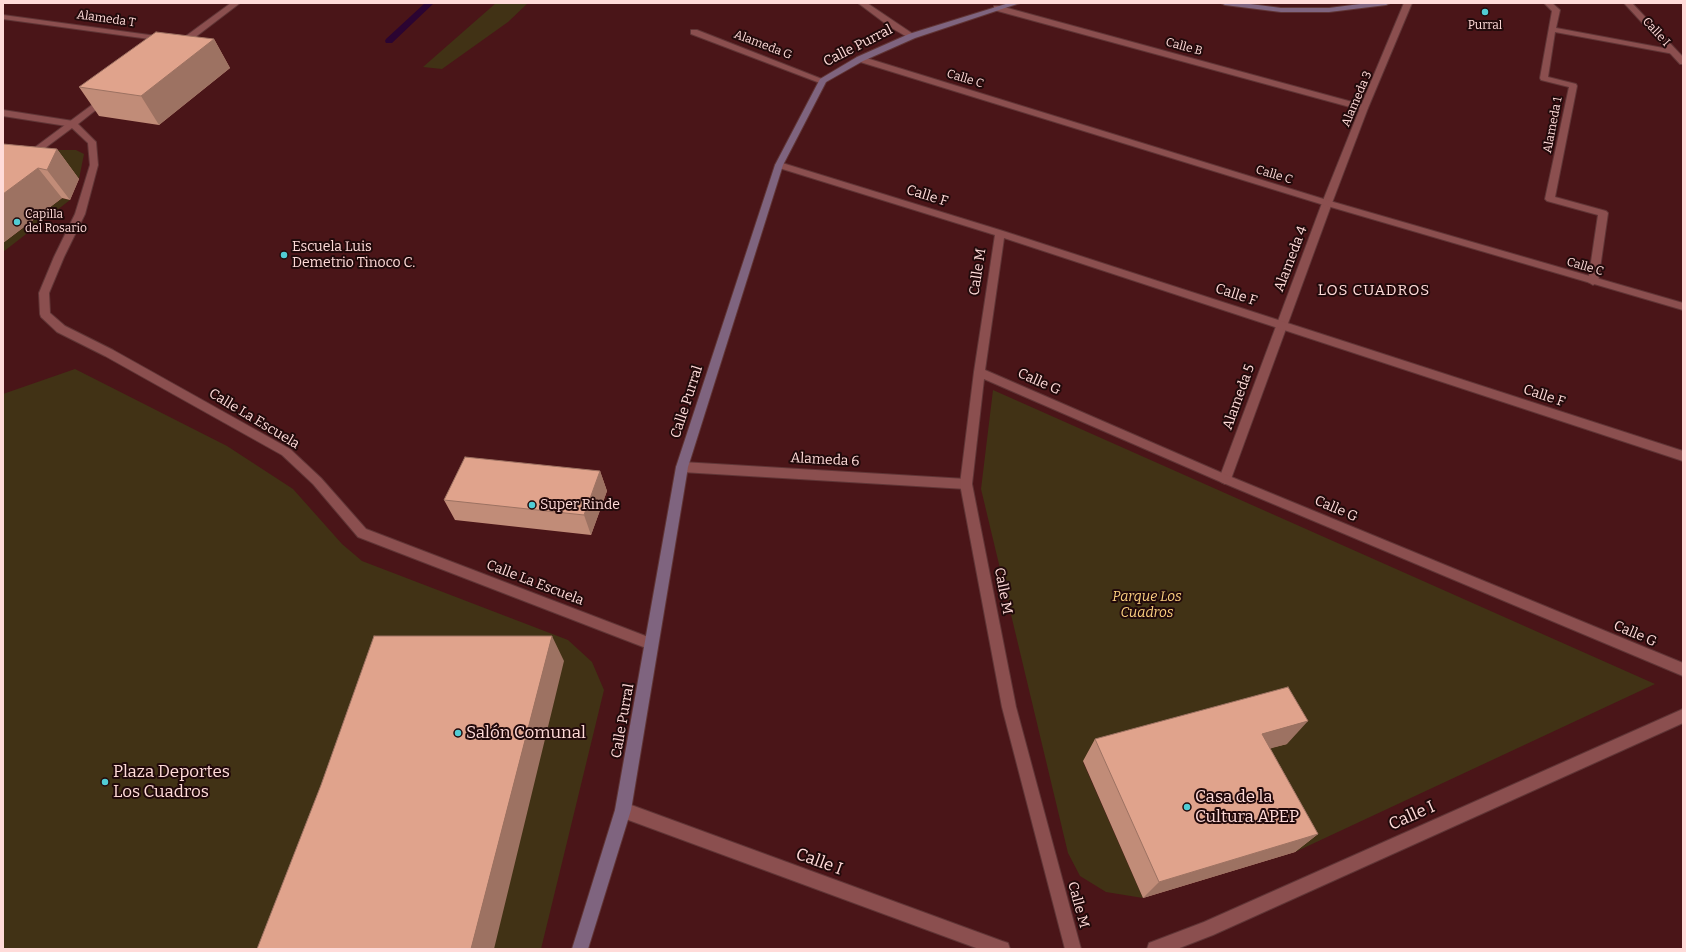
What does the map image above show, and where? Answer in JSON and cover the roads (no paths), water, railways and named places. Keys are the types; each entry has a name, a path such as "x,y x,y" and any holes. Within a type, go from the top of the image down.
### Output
{"street":[{"path":"170,51 236,3"},
{"path":"862,3 912,36"},
{"name":"Calle Purral","path":"580,949 623,810 682,467 779,165 823,81 860,59 912,36 1015,3"},
{"path":"1225,3 1289,10 1329,10 1386,3"},
{"name":"Alameda 3","path":"1327,203 1364,108 1408,3"},
{"name":"Alameda 1","path":"1548,3 1556,10 1544,78 1573,86 1550,199 1603,213 1593,282"},
{"name":"Calle I","path":"1628,3 1683,62"},
{"name":"Calle B","path":"997,8 1364,108"},
{"name":"Alameda T","path":"3,17 183,42"},
{"path":"1552,29 1674,52"},
{"name":"Alameda G","path":"694,32 823,81"},
{"name":"Calle C","path":"860,59 1327,203 1683,308"},
{"path":"3,174 116,92"},
{"path":"3,113 73,124"},
{"name":"Calle La Escuela","path":"73,124 92,142 94,165 80,214 59,257 44,293 45,314 61,329 109,353 286,452 317,480 362,533 651,644"},
{"name":"Calle F","path":"779,165 1000,233 1683,456"},
{"name":"Alameda 4","path":"1281,325 1327,203"},
{"name":"Calle M","path":"1000,233 979,372 966,484 1009,707 1073,949"},
{"name":"Alameda 5","path":"1225,479 1281,325"},
{"name":"Calle G","path":"979,372 1225,479 1683,670"},
{"name":"Alameda 6","path":"682,467 966,484"},
{"name":"Calle I","path":"1155,949 1207,929 1683,716"},
{"name":"Calle I","path":"623,810 1002,949"}],"waterway":[{"path":"389,41 430,3"}],"place":[{"name":"Purral","path":"1485,12"},
{"name":"Capilla del Rosario","path":"17,222"},
{"name":"Escuela Luis Demetrio Tinoco C.","path":"284,255"},
{"name":"Super Rinde","path":"532,505"},
{"name":"Salón Comunal","path":"458,733"},
{"name":"Plaza Deportes Los Cuadros","path":"105,782"},
{"name":"Casa de la Cultura APEP","path":"1187,807"}],"district":[{"name":"LOS CUADROS","path":"1374,291"}],"park label":[{"name":"Parque Los Cuadros","path":"1147,606"}]}
